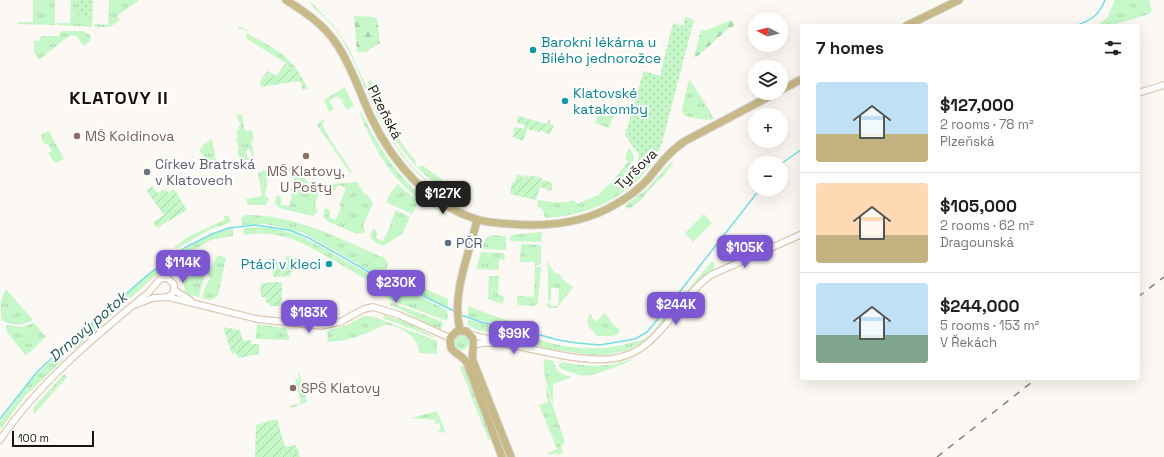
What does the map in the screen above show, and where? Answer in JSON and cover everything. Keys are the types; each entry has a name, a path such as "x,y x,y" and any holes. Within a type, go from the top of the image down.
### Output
{"main road":[{"name":"Plzeňská","path":"286,0 299,3 337,45 347,62 372,120 383,140 404,169 433,197 454,210 477,220"},
{"path":"910,24 959,0"},
{"path":"788,86 800,80"},
{"name":"Tyršova","path":"477,220 497,223 536,225 574,221 597,214 618,203 636,190 648,179 673,150 685,141 763,100"},
{"path":"460,330 458,318 459,289 477,220"},
{"path":"502,457 467,363 460,354 456,353 451,348 450,338 454,333 460,330 471,334 473,338 472,361 511,457"},
{"path":"460,354 467,353 473,347"}],"street":[{"path":"1140,92 1164,85"},
{"path":"473,347 483,342 501,343 587,360 613,359 644,346 658,334 702,282 712,275 800,235"},
{"path":"0,440 40,389 56,372 154,287 158,280 165,278 173,282 174,290 172,295 168,297"},
{"path":"154,287 156,294 162,298"},
{"path":"174,290 195,303"},
{"path":"132,306 153,298 168,297 257,319 321,326 340,322 364,309 372,307 399,315 450,338"},
{"path":"471,334 501,343"}],"green space":[{"path":"33,0 55,0 55,25 18,24 18,22 33,22"},
{"path":"71,0 78,0 78,17 93,0 92,27 57,25 57,23 70,23"},
{"path":"78,0 93,0 92,18 78,17"},
{"path":"109,0 139,0 117,16 120,20 110,27 94,27 95,24 108,25"},
{"path":"1115,0 1149,0 1152,10 1149,14 1116,24 1099,24 1108,17"},
{"path":"310,1 333,25 348,46 385,128 400,151 409,163 429,183 460,205 442,194 427,182 402,156 383,126 347,48 336,30 314,9"},
{"path":"354,16 377,18 380,43 366,52 357,52"},
{"path":"685,17 694,20 662,143 657,155 643,175 634,184 630,181 629,174 638,162 639,155 625,135 643,73 644,71 660,76 673,23 683,26"},
{"path":"732,20 734,26 729,28 699,55 694,57 701,30 707,30"},
{"path":"238,26 247,30 246,33 281,54 298,71 293,73 284,62 247,39 245,30 238,29"},
{"path":"83,31 90,35 91,40 84,46 76,36 70,35 39,60 34,53 34,41 40,41 42,36 59,36 60,32"},
{"path":"285,64 293,73 298,71 308,89 302,90 301,83 299,81 261,87 260,81 268,71 276,76"},
{"path":"689,79 714,119 698,119 683,114 682,110"},
{"path":"371,80 387,116 386,120 391,124 388,126 368,82"},
{"path":"345,88 354,106 347,110 342,102 343,99 341,100 337,96 329,101 334,109 329,112 324,100"},
{"path":"600,108 614,113 609,128 595,123"},
{"path":"361,112 396,170 419,194 447,214 445,215 420,200 392,173 379,154 360,114"},
{"path":"242,114 245,131 252,130 254,140 251,141 254,155 252,156 250,149 246,150 252,165 241,168 237,149 239,149 235,139 238,139 236,131 239,130 240,124 236,115"},
{"path":"518,116 547,124 549,119 550,124 554,125 550,135 540,130 539,132 527,129 523,141 513,137 514,127 524,129 525,125 517,123"},
{"path":"322,120 326,121 322,123 328,136 352,172 350,173 317,125"},
{"path":"392,126 405,148 416,161 415,165 388,129"},
{"path":"49,131 64,159 56,163 48,153 52,151 48,144 45,145 41,138 42,134"},
{"path":"212,139 217,167 213,170 199,150 203,147 202,145"},
{"path":"629,147 634,158 625,175 628,186 627,189 609,201 589,210 545,218 543,210 537,206 538,200 560,202 574,200 577,204 598,195 614,180 628,161 625,159"},
{"path":"674,162 644,197 631,208 628,209 625,206 648,188 670,163"},
{"path":"422,165 443,180 441,183 466,196 466,205 428,178 417,166 419,167"},
{"path":"278,168 278,173 273,173 268,176 265,195 269,199 266,205 248,205 246,199 262,196 258,172"},
{"path":"295,168 309,183 325,184 324,186 320,187 315,206 317,208 317,212 313,216 279,208 275,203 276,196 281,197 281,205 289,206 294,173 286,171 283,177 279,177 280,170"},
{"path":"517,174 523,176 522,177 524,178 525,175 529,177 532,175 534,177 542,178 541,182 544,180 553,183 551,191 540,187 536,200 510,194 512,182 514,183"},
{"path":"357,182 365,195 367,194 373,203 363,226 365,230 363,234 357,234 327,221 323,216 325,208 330,210 329,217 336,220 341,208 340,203 345,187 338,185 335,191 330,189 332,184"},
{"path":"398,184 419,201 412,214 386,202 391,192"},
{"path":"152,186 157,193 165,189 168,193 174,189 187,210 157,228 153,222 164,215 146,190"},
{"path":"396,210 410,217 402,234 383,246 373,241 370,236 373,229 377,231 376,238 383,241"},
{"path":"704,214 712,223 693,242 685,233"},
{"path":"246,215 282,219 317,229 384,258 388,263 386,271 380,279 372,272 304,233 265,224 242,225 241,218"},
{"path":"224,216 229,216 231,222 209,230 178,248 174,247 188,237 224,220"},
{"path":"233,228 233,236 211,240 192,251 191,250 178,261 154,277 85,339 76,349 71,349 68,346 124,295 167,261 189,247 211,236"},
{"path":"243,228 271,228 295,234 316,244 379,281 375,284 313,248 292,239 270,234 244,235"},
{"path":"541,232 541,242 510,240 511,235"},
{"path":"491,235 505,236 506,249 483,249 482,248 486,238"},
{"path":"750,235 760,243 760,247 728,263 741,246 746,250 750,245 745,241"},
{"path":"522,244 541,245 541,264 535,266 535,262 520,262"},
{"path":"481,252 504,253 505,260 499,259 499,270 476,269"},
{"path":"218,255 226,258 218,296 211,300 202,298 210,278 206,271 213,264"},
{"path":"287,255 299,259 297,266 294,266 290,276 274,277 269,258 285,262"},
{"path":"712,261 715,264 713,270 699,281 662,324 651,335 639,344 625,351 592,355 552,350 536,344 537,339 572,347 607,348 646,338"},
{"path":"547,262 556,274 558,273 561,278 573,287 557,308 547,307 547,304 550,303 551,306 558,306 559,288 551,288 551,301 548,300 548,265 545,265"},
{"path":"535,267 541,267 538,303 534,306 518,305 517,296 534,297"},
{"path":"202,273 204,277 199,297 185,293 183,277 190,277"},
{"path":"395,276 448,299 448,307 412,290 391,283"},
{"path":"489,276 499,276 498,295 504,296 503,304 488,299"},
{"path":"282,282 282,306 269,306 269,303 266,303 265,297 261,297 260,284"},
{"path":"388,286 413,293 447,310 448,319 444,320 388,299 386,293"},
{"path":"6,289 33,320 17,324 2,320 1,304"},
{"path":"390,302 443,322 441,330 390,305"},
{"path":"468,306 502,319 530,325 532,326 531,331 470,318 468,317"},
{"path":"605,313 614,326 620,329 619,333 612,336 597,336 589,326 587,321 590,314 595,322"},
{"path":"384,315 408,323 438,339 383,318"},
{"path":"364,316 374,317 437,341 437,354 419,353 416,342 408,333 391,325 385,325 350,339 328,342 327,331 347,325"},
{"path":"468,320 514,329 530,334 528,338 477,330 468,325"},
{"path":"34,323 46,337 25,355 7,332 6,326 22,327"},
{"path":"257,324 286,328 290,340 256,339"},
{"path":"223,327 239,330 243,341 251,340 251,344 259,344 259,354 238,358 236,353 232,354"},
{"path":"461,334 468,339 469,342 464,349 461,350 454,345 453,342 458,335"},
{"path":"61,352 63,357 62,361 25,396 0,430 0,422 27,386 39,372"},
{"path":"634,358 611,369 585,376 561,369 559,366 562,362 598,366 616,364"},
{"path":"544,359 553,361 556,368 560,372 572,377 553,384 553,404 545,376"},
{"path":"466,365 488,427 490,440 488,439 460,367"},
{"path":"298,372 307,402 290,408 290,406 301,403 295,380 299,378"},
{"path":"64,374 67,377 34,413 33,408"},
{"path":"545,385 564,439 564,444 561,445 563,453 557,455 556,453 549,455 548,453 557,449 539,405 548,402"},
{"path":"437,411 446,433 437,431 441,428 439,423 435,424 435,420 411,418"},
{"path":"277,419 285,447 296,445 300,457 255,457 256,425"}],"waterway":[{"name":"Drnový potok","path":"1080,24 1094,17 1100,10 1105,0"},
{"name":"Drnový potok","path":"788,159 800,150"},
{"name":"Drnový potok","path":"461,315 481,322 577,343 600,345 635,339 647,332 755,196"},
{"name":"Drnový potok","path":"0,419 37,372 150,273 186,247 212,234 229,228 255,225 289,230 309,238 369,272 379,280 390,285 411,290 456,312"}],"railway":[{"path":"1140,295 1164,277"},
{"path":"937,457 1034,380"}],"place":[{"name":"Barokní lékárna u Bílého jednorožce","path":"533,50"},
{"name":"Klatovské katakomby","path":"565,101"},
{"name":"MŠ Koldinova","path":"77,136"},
{"name":"MŠ Klatovy, U Pošty","path":"306,156"},
{"name":"Církev Bratrská v Klatovech","path":"147,172"},
{"name":"PČR","path":"448,243"},
{"name":"Ptáci v kleci","path":"329,264"},
{"name":"SPŠ Klatovy","path":"293,388"}],"district":[{"name":"KLATOVY II","path":"119,98"}]}
